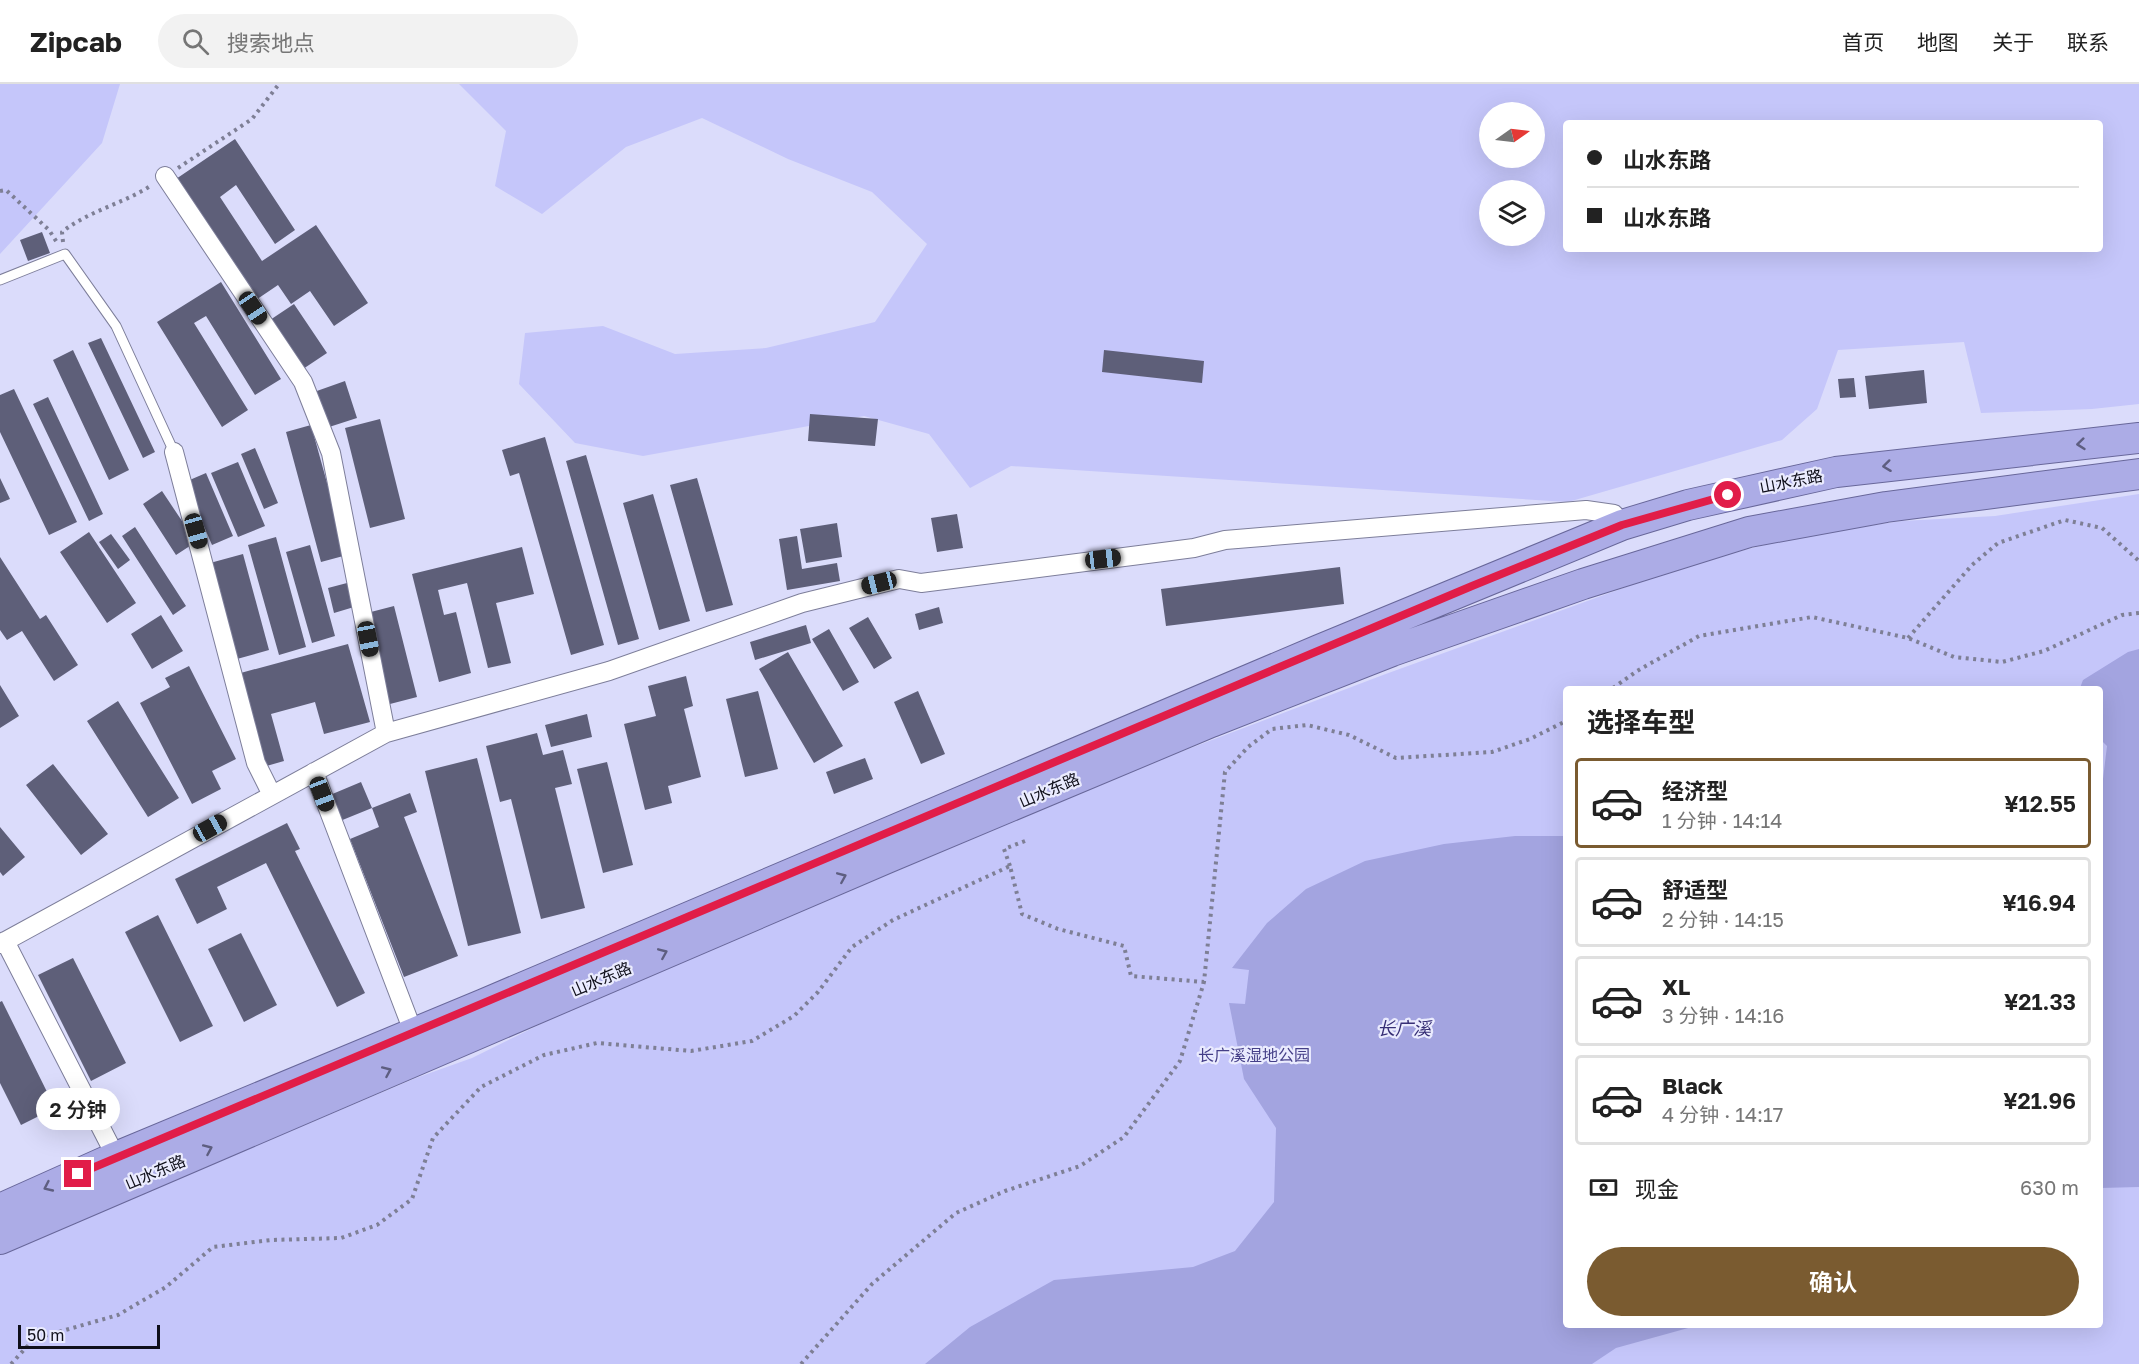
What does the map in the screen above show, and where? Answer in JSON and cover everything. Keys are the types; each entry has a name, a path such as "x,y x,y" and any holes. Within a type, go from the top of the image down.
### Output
{"highway":[{"name":"山水东路","path":"0,1209 116,1157 414,1034 1318,650 1622,525 1699,502 1836,472 2139,438"},
{"name":"山水东路","path":"0,1239 898,853 1201,726 1392,651 1614,574 1749,532 1886,507 2139,474"}],"street":[{"path":"165,176 303,382 323,432 331,453 386,733"},
{"path":"174,452 256,763 272,795"},
{"path":"116,1157 3,943 386,733 609,671 802,603 898,579 921,583 1194,548 1225,540 1586,510 1614,514 1622,525"},
{"path":"314,772 414,1034"}],"lane":[{"path":"0,280 65,254 116,326 174,452"}],"path":[{"path":"0,191 6,190 30,215 49,230 65,254"},
{"path":"1908,638 1972,565 1998,543 2066,520 2102,528 2139,561"},
{"path":"1616,686 1637,671 1700,636 1812,617 1908,638 1954,657 2002,662 2044,651 2122,615 2139,613"},
{"path":"801,1364 872,1284 956,1213 1005,1191 1080,1166 1124,1137 1180,1061 1204,982 1225,772 1248,747 1272,729 1307,725 1349,735 1396,758 1492,752 1530,739 1563,722"},
{"path":"1025,841 1004,849 1022,915 1058,929 1124,946 1131,976 1204,982"},
{"path":"11,1364 34,1339 118,1315 166,1287 213,1247 271,1240 341,1238 377,1225 412,1199 433,1138 481,1087 544,1055 597,1043 691,1051 752,1041 794,1016 818,992 852,947 893,920 1010,866"}],"green space":[{"path":"0,84 120,84 102,143 0,254"},
{"path":"459,84 2139,84 2139,404 2092,409 1981,413 1964,342 1838,350 1817,409 1782,440 1568,502 1011,466 970,488 929,434 864,416 643,456 575,443 519,384 525,333 603,326 675,354 766,348 875,322 927,244 872,192 788,159 702,118 626,147 542,214 495,186 506,131"},
{"name":"长广溪湿地公园","path":"2139,494 2139,1364 0,1364 0,1254 416,1078 472,1058 579,1005 1117,776 1383,675 1692,563 1805,535 1902,521 1995,516"}],"water":[{"path":"2139,649 2139,1187 2103,1188 2103,779 2107,746 2103,742 2103,686 2081,686 2083,680 2128,652"},
{"name":"长广溪","path":"1515,836 1563,836 1563,1328 1688,1328 1616,1348 1592,1364 925,1364 970,1327 1054,1280 1193,1267 1235,1251 1274,1202 1276,1128 1244,1079 1229,1003 1245,1004 1249,970 1232,968 1267,923 1306,889 1365,861 1444,844"}],"building":[{"path":"235,139 295,230 275,244 236,185 220,197 262,261 316,225 368,303 334,326 310,291 291,304 278,285 253,302 173,181"},
{"path":"42,232 50,253 28,261 20,240"},
{"path":"221,282 281,379 255,395 206,316 194,323 248,410 222,427 157,322"},
{"path":"294,304 327,353 300,371 267,322"},
{"path":"101,338 155,452 143,458 88,343"},
{"path":"73,350 129,470 109,480 53,360"},
{"path":"1104,350 1204,361 1202,383 1102,372"},
{"path":"1924,370 1927,403 1869,409 1865,376"},
{"path":"1854,378 1856,397 1840,398 1838,379"},
{"path":"345,381 357,418 326,428 314,392"},
{"path":"14,389 77,522 49,535 0,432 0,395"},
{"path":"48,397 103,514 89,521 33,404"},
{"path":"810,414 878,419 875,446 808,441"},
{"path":"380,419 405,519 370,528 345,428"},
{"path":"311,425 347,555 321,562 286,432"},
{"path":"545,437 604,645 571,655 519,473 510,476 502,450"},
{"path":"255,448 278,503 264,509 241,454"},
{"path":"586,455 639,639 618,645 566,461"},
{"path":"238,462 265,526 238,537 211,473"},
{"path":"206,473 233,536 212,545 185,482"},
{"path":"0,478 10,499 0,503"},
{"path":"697,478 733,605 706,612 670,485"},
{"path":"162,491 196,542 176,555 143,504"},
{"path":"653,494 690,621 659,630 623,503"},
{"path":"957,514 963,548 937,552 931,518"},
{"path":"837,523 842,557 806,563 800,529"},
{"path":"135,527 186,606 173,615 122,536"},
{"path":"89,532 136,603 107,623 60,552"},
{"path":"111,534 130,560 118,569 99,542"},
{"path":"797,536 802,569 837,563 840,581 787,590 779,539"},
{"path":"276,537 306,647 279,655 248,545"},
{"path":"310,545 335,636 312,643 286,552"},
{"path":"522,547 534,594 496,603 511,663 488,668 467,583 438,590 444,615 456,612 471,673 439,682 412,574"},
{"path":"243,554 269,650 237,659 210,563"},
{"path":"0,557 40,619 46,615 78,665 54,681 22,631 7,640 0,630"},
{"path":"1340,567 1344,604 1166,626 1161,589"},
{"path":"347,583 354,607 334,613 328,588"},
{"path":"394,606 417,697 390,704 367,613"},
{"path":"939,607 943,623 919,630 915,614"},
{"path":"161,615 183,651 152,669 131,634"},
{"path":"868,617 892,658 874,669 849,628"},
{"path":"806,625 811,643 755,660 750,642"},
{"path":"829,629 859,682 843,691 812,639"},
{"path":"348,644 370,722 324,734 315,702 271,714 284,761 263,767 237,674"},
{"path":"788,652 843,746 814,763 759,669"},
{"path":"189,666 236,759 212,771 221,789 192,804 140,703 170,687 165,678"},
{"path":"686,676 693,706 684,709 701,777 668,786 672,803 645,810 624,724 656,716 648,686"},
{"path":"0,685 19,716 0,728"},
{"path":"758,691 778,769 745,777 726,699"},
{"path":"918,691 945,754 921,764 894,702"},
{"path":"118,701 179,798 148,817 87,721"},
{"path":"587,714 592,737 551,747 545,725"},
{"path":"537,733 543,755 563,750 572,784 555,788 585,908 541,919 511,799 500,802 486,746"},
{"path":"477,758 521,933 468,946 425,771"},
{"path":"865,758 873,779 834,794 826,772"},
{"path":"607,762 633,865 603,873 577,769"},
{"path":"53,764 108,834 81,855 26,785"},
{"path":"361,782 372,808 340,821 330,795"},
{"path":"410,793 417,812 404,817 458,956 404,977 350,839 379,827 372,808"},
{"path":"287,823 300,849 295,851 365,993 337,1007 266,863 217,887 227,909 197,924 175,879"},
{"path":"0,827 25,857 3,876 0,872"},
{"path":"158,915 213,1026 180,1042 125,932"},
{"path":"241,933 277,1005 244,1022 208,949"},
{"path":"73,958 126,1063 91,1081 38,975"},
{"path":"2,1001 55,1108 21,1125 0,1083 0,1002"}],"route":[{"path":"78,1174 484,1005 1472,586 1622,525 1728,495"}]}
